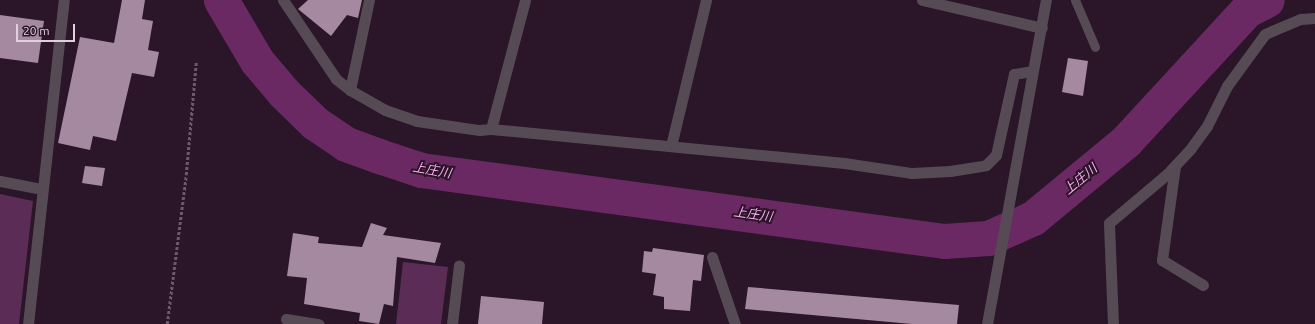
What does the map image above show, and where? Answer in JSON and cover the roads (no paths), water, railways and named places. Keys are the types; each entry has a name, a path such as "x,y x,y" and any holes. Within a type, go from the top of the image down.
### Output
{"street":[{"path":"28,324 64,0"},
{"path":"283,0 336,79 350,90 385,110 417,121 671,146 912,174 986,165 996,155 1014,74 1032,71"},
{"path":"350,90 369,0"},
{"path":"491,129 525,0"},
{"path":"671,146 706,0"},
{"path":"922,0 1042,28"},
{"path":"987,324 993,296 1014,158 1042,28 1046,0"},
{"path":"1113,324 1109,223 1175,166 1208,126 1227,86 1265,34 1301,19 1315,18"},
{"path":"1175,166 1162,260 1203,285"},
{"path":"0,182 42,189"},
{"path":"712,257 735,324"},
{"path":"452,324 459,265"},
{"path":"286,319 319,324"}],"lane":[{"path":"1075,0 1094,47"}],"waterway":[{"name":"上庄川","path":"221,0 257,61 284,93 315,123 346,144 382,157 421,170 944,241 988,238 1033,218 1126,141 1247,10 1267,0"}]}
